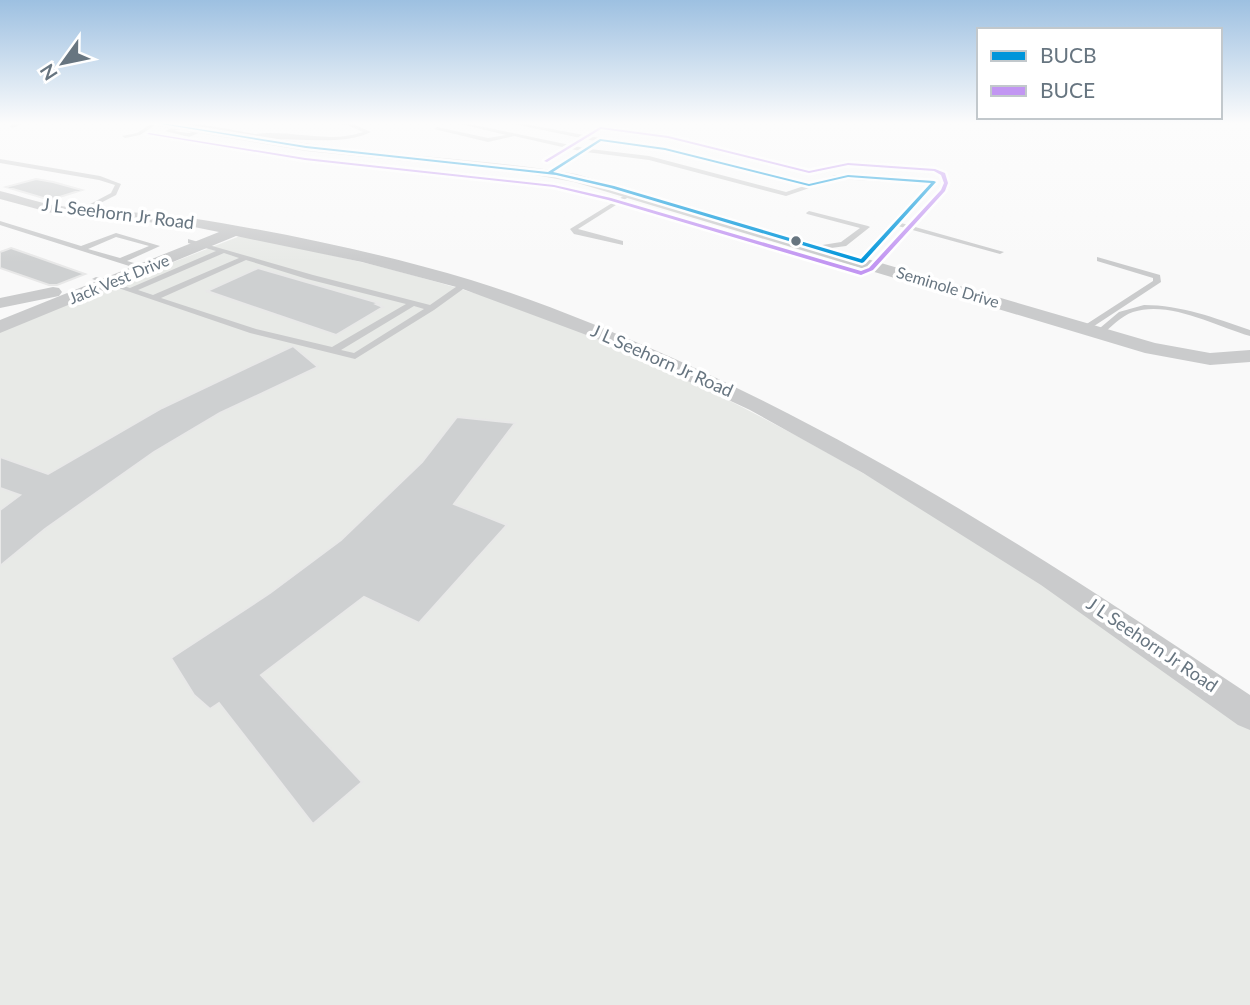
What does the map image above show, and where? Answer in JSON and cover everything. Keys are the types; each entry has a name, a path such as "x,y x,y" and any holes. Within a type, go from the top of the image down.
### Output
{"street":[{"name":"Seminole Drive","path":"506,169 549,173 632,193 1180,355 1221,359 1250,356"},
{"name":"J L Seehorn Jr Road","path":"0,195 52,209 153,217 229,229 363,257 466,284 647,352 813,434 1018,556 1250,714"},
{"name":"Jack Vest Drive","path":"0,327 103,281 132,265 229,229"},
{"name":"Jack Vest Drive","path":"0,303 103,281"}],"lane":[{"path":"46,169 100,178 118,184 117,191 110,198 81,211"},
{"path":"549,173 555,169"},
{"path":"690,169 786,194 848,176 934,182 862,261"},
{"path":"742,169 808,186"},
{"path":"620,243 573,229 632,193"},
{"path":"809,213 866,227 842,244 819,248"},
{"path":"0,223 81,249 132,265 156,246 116,235 81,249"},
{"path":"898,224 1000,252"},
{"path":"197,243 431,308"},
{"path":"133,289 223,251"},
{"path":"156,297 245,258"},
{"path":"1092,331 1157,282 1157,277 1100,259"},
{"path":"103,281 253,331 355,356 466,284"},
{"path":"334,350 412,304"},
{"path":"1092,331 1129,310 1148,307 1179,312 1250,333"}],"shaded area":[{"path":"240,236 373,265 472,292 573,328 729,400 862,472 992,551 1250,729 1250,1005 0,1005 0,330"}],"building":[{"path":"36,179 82,190 50,200 6,187"},
{"path":"11,248 85,274 57,285 49,285 0,268 0,252"},
{"path":"258,268 379,303 376,304 383,307 336,335 207,291"},
{"path":"293,346 318,367 220,413 154,452 45,529 0,566 0,510 20,495 0,488 0,457 48,474 162,408"},
{"path":"457,417 515,423 454,504 507,525 419,623 364,597 261,675 362,782 313,824 219,703 210,709 194,695 171,658 270,593 341,540 422,462"}],"transit line":[{"name":"BUCE","path":"396,169 554,186 609,199 861,273 871,269 943,190 946,183 943,174 935,170 919,169"},
{"name":"BUCB","path":"509,169 556,174 612,187 862,261 934,182 848,176 809,185 745,169"},
{"name":"BUCB","path":"549,173 555,169"},
{"name":"BUCE","path":"797,169 809,172 824,169"}]}
